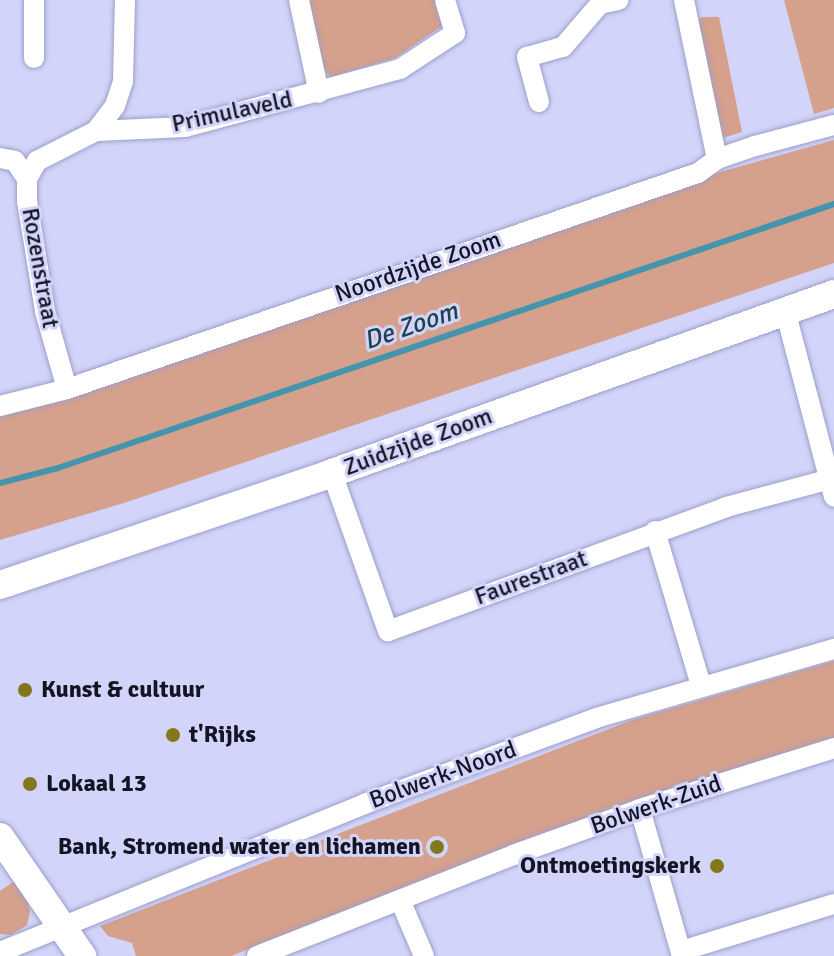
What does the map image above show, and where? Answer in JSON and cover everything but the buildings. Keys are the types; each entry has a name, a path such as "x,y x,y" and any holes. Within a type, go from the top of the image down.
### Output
{"main road":[{"name":"Zuidzijde Zoom","path":"0,585 332,473 834,294"},
{"path":"0,837 82,956"}],"street":[{"path":"34,0 34,58"},
{"name":"Rozenstraat","path":"67,389 45,311 27,201 27,179 37,161 96,131 115,106 123,81 125,0"},
{"name":"Primulaveld","path":"299,0 319,93"},
{"name":"Primulaveld","path":"96,131 185,127 400,69 455,33 445,0"},
{"path":"539,102 527,57 563,47 600,4 619,0"},
{"path":"684,0 717,159"},
{"name":"Noordzijde Zoom","path":"0,406 67,389 698,173 717,159 834,125"},
{"path":"0,158 15,161 27,179"},
{"path":"785,310 833,485"},
{"name":"Faurestraat","path":"332,473 388,631 726,507 833,485"},
{"path":"655,531 701,685"},
{"name":"Bolwerk-Noord","path":"0,952 364,804 596,718 701,685 834,649"},
{"name":"Bolwerk-Zuid","path":"257,956 640,809 834,748"},
{"path":"640,809 682,954 834,904"},
{"path":"400,900 424,956"}],"shaded area":[{"path":"306,0 436,0 442,26 395,58 331,77 325,71"},
{"path":"784,0 834,0 834,108 814,114"},
{"path":"702,17 719,17 742,132 719,139 696,22"},
{"path":"834,140 834,263 127,502 0,540 0,415 710,175"},
{"path":"834,661 834,741 539,837 231,956 136,956 132,943 108,936 100,926 632,720"},
{"path":"16,880 26,894 30,912 27,925 11,935 0,934 0,891"}],"waterway":[{"name":"De Zoom","path":"0,483 58,468 834,204"}],"place":[{"name":"Kunst & cultuur","path":"25,690"},
{"name":"t'Rijks","path":"173,735"},
{"name":"Lokaal 13","path":"30,784"},
{"name":"Bank, Stromend water en lichamen","path":"437,847"},
{"name":"Ontmoetingskerk","path":"717,866"}]}
